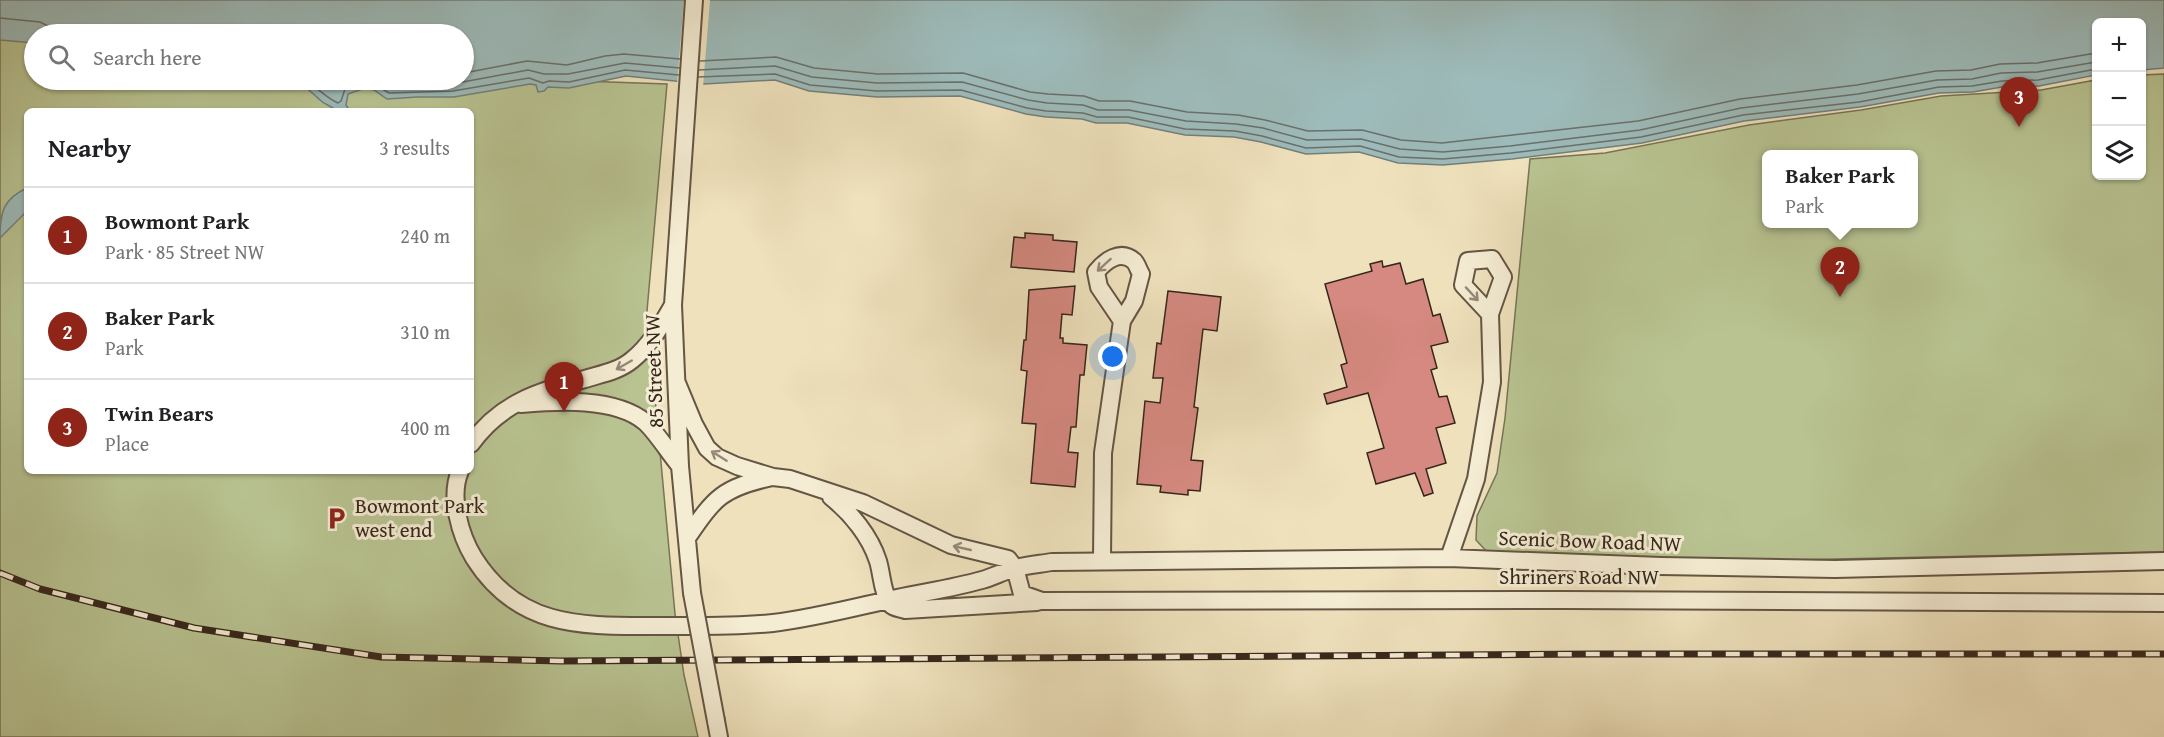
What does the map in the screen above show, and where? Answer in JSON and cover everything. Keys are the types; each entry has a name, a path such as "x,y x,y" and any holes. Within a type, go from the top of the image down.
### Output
{"street":[{"name":"85 Street NW","path":"694,0 673,304 680,466 692,593 717,729"},
{"path":"474,440 486,424 538,392 615,370 632,360 652,339 673,304"},
{"path":"1449,558 1476,479 1492,382 1490,314"},
{"path":"1102,561 1102,453 1122,321"},
{"path":"676,383 707,448 717,456 737,466 772,477 790,479 862,503 951,545 1008,559 1015,568 1022,594 1042,602"},
{"path":"514,405 574,402 620,408 645,422 680,466"},
{"name":"Scenic Bow Road NW","path":"459,474 456,494 463,535 470,552 495,586 529,611 550,619 583,624 726,626 774,623 842,611 981,580 1015,568 1052,562 1449,558 1649,566 1835,569 2164,561"},
{"path":"687,538 712,502 723,494 748,483 772,477"},
{"path":"823,491 847,510 865,534 878,559 887,601"},
{"name":"Shriners Road NW","path":"887,601 892,607 905,610 1042,602 1564,600 2164,603"}],"green space":[{"path":"0,7 24,26 24,90 474,90 474,77 667,84 647,311 675,614 684,675 698,737 0,737"},
{"path":"2164,74 2164,552 1691,562 1490,555 1476,540 1477,516 1497,473 1505,418 1530,159 1605,153 1749,125 1861,110 1941,96 2041,90 2092,81 2092,180 2146,180 2146,75"}],"water":[{"path":"0,0 2164,0 2164,68 2146,70 2146,18 2092,18 2092,76 2039,86 1939,93 1860,107 1744,121 1642,143 1443,165 1398,163 1359,152 1306,154 1234,137 1185,135 1127,123 1096,123 1082,119 1046,117 1026,114 960,96 877,97 809,91 775,80 704,84 626,76 569,88 548,87 538,92 536,85 530,84 454,97 387,99 374,90 474,90 474,24 24,24 24,42 0,40"},
{"path":"308,90 359,90 348,94 346,105 348,108 333,108"},
{"path":"24,190 24,214 0,238 4,207"}],"pier":[{"path":"684,0 710,0 703,87 677,84"}],"building":[{"path":"1025,233 1053,235 1053,240 1077,242 1074,272 1011,267 1014,237 1025,238"},
{"path":"1382,261 1383,267 1400,263 1406,284 1423,279 1433,316 1440,314 1448,342 1431,346 1437,368 1431,370 1439,397 1447,396 1455,423 1436,428 1446,463 1426,469 1433,493 1424,496 1415,473 1376,484 1367,453 1384,448 1368,393 1327,404 1324,394 1347,387 1341,365 1347,363 1325,284 1372,271 1370,264"},
{"path":"1075,286 1072,315 1062,314 1060,338 1063,338 1063,343 1087,345 1084,375 1080,375 1076,427 1071,427 1068,452 1078,453 1075,487 1031,483 1036,424 1022,423 1027,371 1021,370 1024,340 1026,340 1029,290"},
{"path":"1168,291 1221,297 1217,331 1203,329 1194,407 1198,408 1191,460 1203,461 1200,491 1188,490 1188,495 1160,492 1161,486 1137,484 1145,401 1160,403 1163,378 1153,378 1157,343 1161,344"}],"railway":[{"path":"0,573 40,589 194,628 381,657 561,661 1598,654 2164,654"}],"place":[{"name":"Twin Bears","path":"2019,127"},
{"name":"Baker Park","path":"1840,297"},
{"name":"Bowmont Park","path":"564,412"},
{"name":"Bowmont Park west end","path":"337,518"}]}
